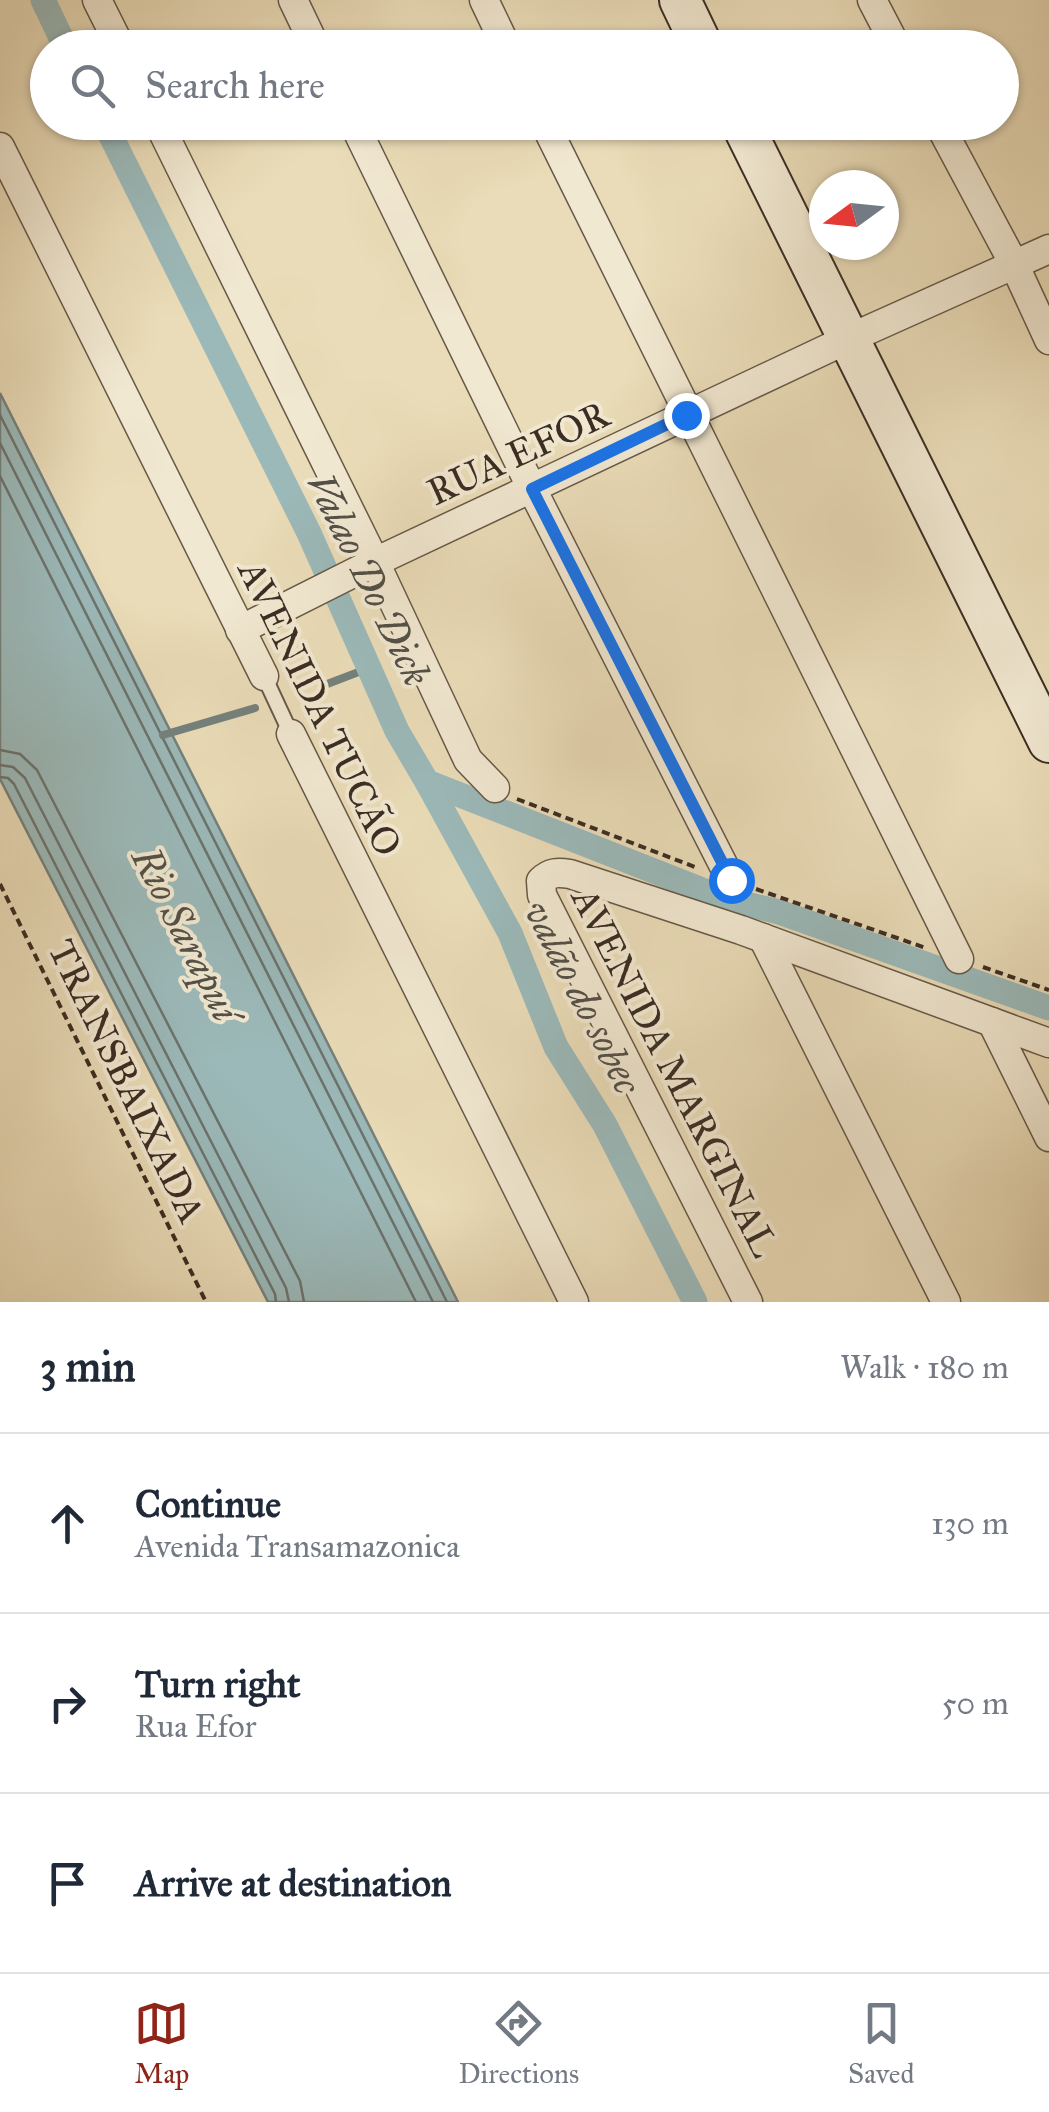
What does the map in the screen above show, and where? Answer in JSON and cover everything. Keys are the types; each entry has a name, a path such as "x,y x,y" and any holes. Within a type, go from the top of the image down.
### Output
{"main road":[{"path":"680,0 695,30"},
{"path":"749,140 1049,742"}],"street":[{"path":"98,0 112,30"},
{"path":"293,0 307,30"},
{"path":"484,0 499,30"},
{"path":"872,0 888,30"},
{"path":"167,140 468,760 495,788"},
{"path":"362,140 532,489 731,880"},
{"path":"553,140 959,959"},
{"path":"948,140 1015,266 1049,340"},
{"name":"AVENIDA TUCÃO","path":"0,146 264,676"},
{"name":"RUA EFOR","path":"240,630 848,338 1049,249"},
{"name":"AVENIDA TUCÃO","path":"291,734 574,1302"},
{"name":"AVENIDA MARGINAL","path":"748,1302 542,895 542,881 558,872 570,874 763,938"},
{"path":"763,938 1049,1043"},
{"path":"763,938 946,1302"},
{"path":"992,1022 1049,1137"}],"lane":[{"name":"AVENIDA TUCÃO","path":"264,676 291,734"}],"path":[{"path":"495,788 531,806 731,880 1049,990"},
{"name":"TRANSBAIXADA","path":"0,884 206,1302"}],"water":[{"name":"Rio Sarapuí","path":"0,393 458,1302 268,1302 0,779"}],"waterway":[{"name":"Valao Do Dick","path":"43,0 57,30"},
{"name":"Valao Do Dick","path":"113,140 309,533 397,731 427,782 725,899 779,912 1049,1008"},
{"path":"322,686 369,668"},
{"path":"163,735 255,708"},
{"name":"valão do sobec","path":"427,782 510,933 556,1047 605,1125 695,1302"}],"route":[{"path":"686,415 532,489 731,880"}]}
